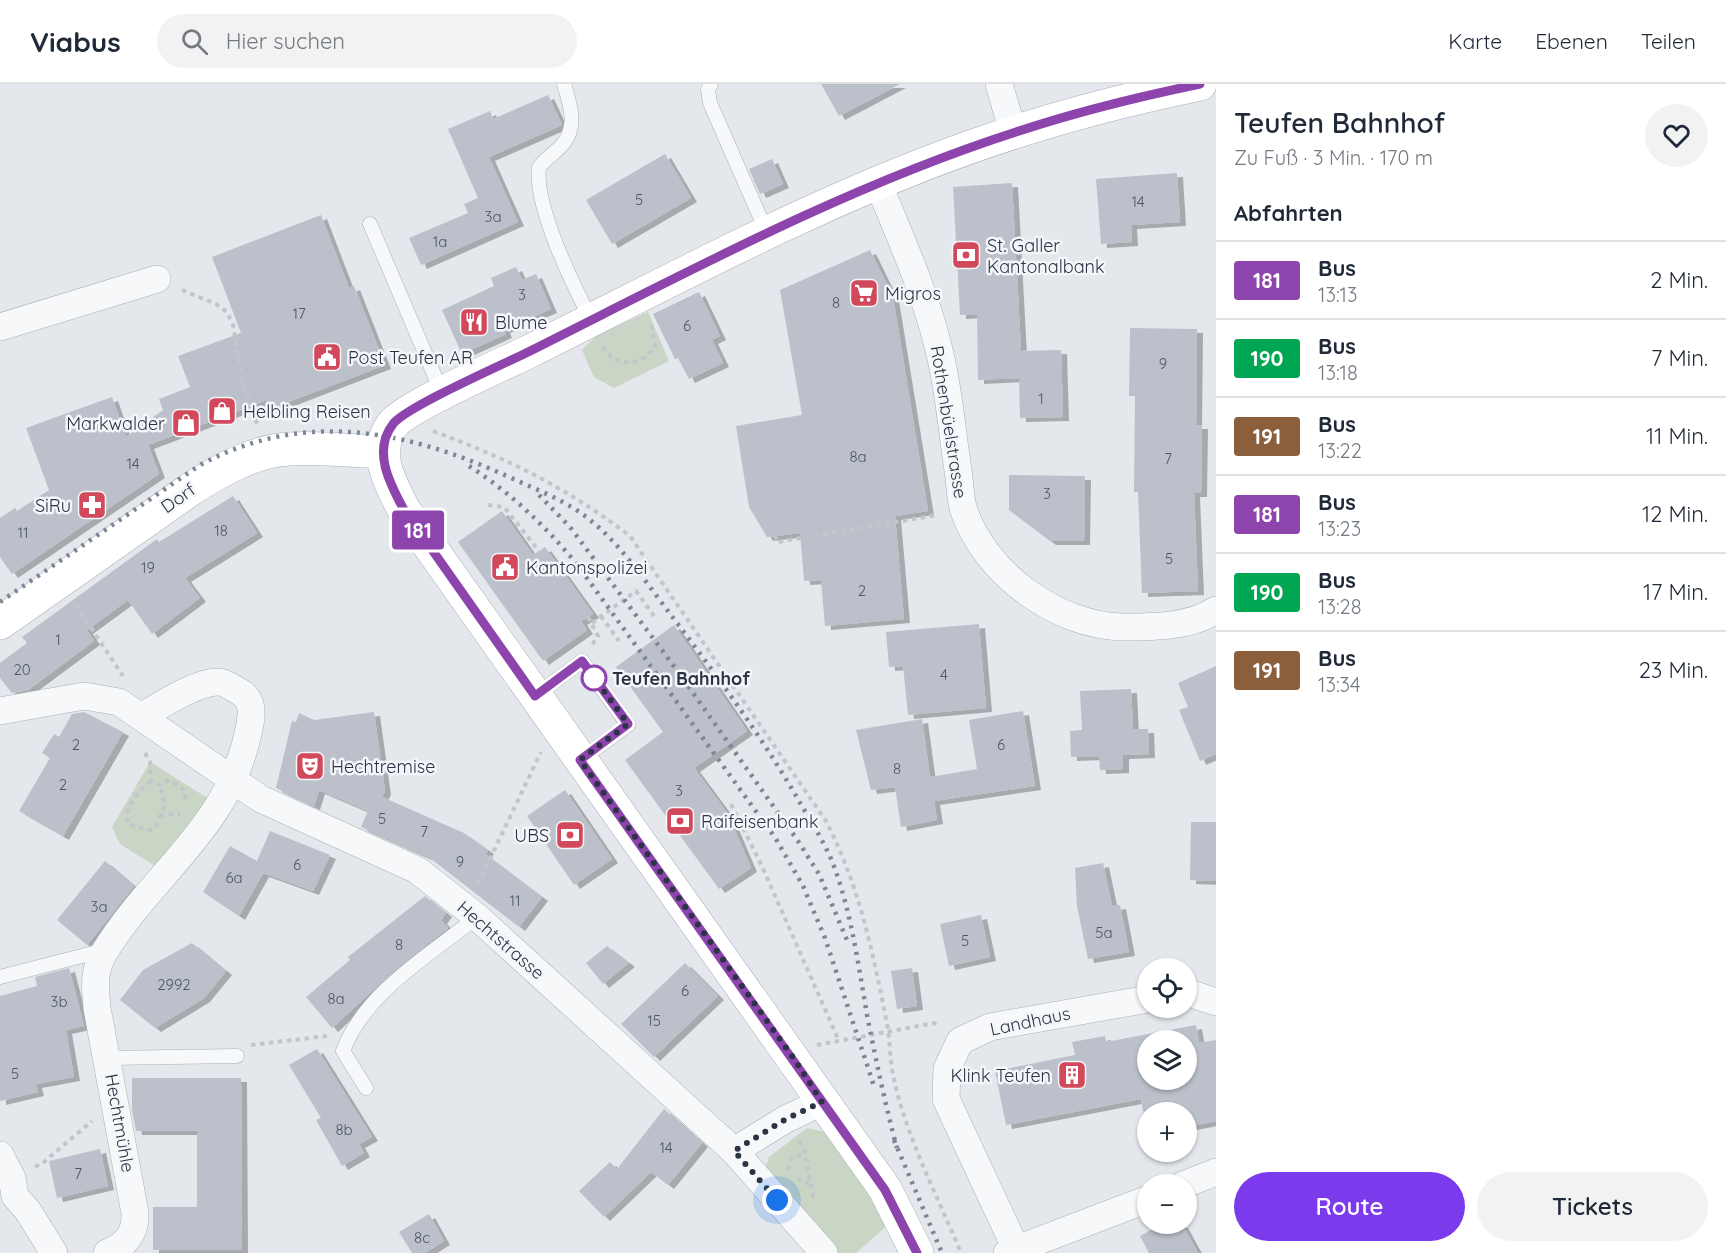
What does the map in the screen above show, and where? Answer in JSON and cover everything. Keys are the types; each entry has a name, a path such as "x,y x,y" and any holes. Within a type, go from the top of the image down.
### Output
{"main road":[{"path":"917,1253 885,1190 404,510 391,483 383,452 386,435 394,421 443,394 596,332 767,234 878,183 1013,132 1118,101 1200,84"},
{"name":"Dorf","path":"0,623 223,469 268,452 289,449 383,452"}],"street":[{"path":"999,84 1013,132"},
{"name":"Rothenbüelstrasse","path":"878,183 919,281 940,354 964,510 979,541 1012,579 1042,604 1079,621 1112,627 1159,627 1206,617 1216,610"},
{"path":"0,327 157,279"},
{"path":"105,950 220,806 234,782 251,716 251,707 244,695 226,684 213,683 171,699 141,717"},
{"name":"Hechtstrasse","path":"0,711 84,696 119,702 261,799 417,870 472,913 734,1151 824,1253"},
{"name":"Hechtmühle","path":"105,950 97,966 95,981 135,1224 133,1232 121,1247 107,1253"},
{"path":"1197,996 1216,1002"},
{"name":"Landhaus","path":"960,1041 990,1028 1137,1001"},
{"path":"960,1041 947,1068 946,1099 1012,1251 1137,1203"},
{"path":"734,1151 786,1119 822,1102"},
{"path":"1197,1179 1216,1172"},
{"path":"7,1183 28,1211 54,1253"}],"lane":[{"path":"564,84 572,111 572,126 563,144 538,167 537,177 550,224 596,332"},
{"path":"711,84 708,90 710,104 767,234"},
{"path":"370,224 443,394"},
{"path":"535,696 582,661 628,724 580,760"},
{"path":"366,1088 343,1051 351,1030 373,1000 472,913"},
{"path":"0,977 105,950"},
{"path":"108,1058 237,1056"}],"path":[{"path":"157,279 216,304 227,312 233,325 242,379 257,424"},
{"path":"596,332 614,360 641,361 648,357 655,346 655,336 648,318"},
{"path":"432,431 498,455 546,479 591,506 630,536 826,821 845,859 862,906 888,1032 894,1075 912,1136 961,1253"},
{"path":"488,505 504,507 539,551"},
{"path":"775,536 777,542 941,514"},
{"path":"592,623 636,591 654,616"},
{"path":"79,608 124,677 119,702"},
{"path":"601,616 619,641"},
{"path":"582,661 598,636 588,617"},
{"path":"634,676 641,691"},
{"path":"472,913 545,743"},
{"path":"144,752 150,762 151,781"},
{"path":"151,781 160,786 165,804 156,826 149,830 128,824 126,817 144,786 151,781"},
{"path":"160,786 166,782 174,782 184,790 187,809 182,814 160,815"},
{"path":"731,804 761,864 839,1041"},
{"path":"808,1046 934,1023 960,1041"},
{"path":"237,1056 252,1045 313,1040 351,1030"},
{"path":"7,1183 44,1162 80,1132 101,1112 114,1088"},
{"path":"797,1135 805,1153 815,1204"},
{"path":"805,1153 791,1159 788,1170 796,1179 812,1185"}],"green space":[{"path":"648,312 669,361 614,388 594,377 582,350 597,335"},
{"path":"150,762 209,799 158,868 120,844 112,827"},
{"path":"807,1128 826,1132 889,1224 856,1253 837,1253 765,1169 769,1157"}],"building":[{"path":"821,84 900,84 839,116"},
{"path":"548,95 562,125 489,157 518,222 421,265 409,238 468,213 464,204 478,198 448,129 490,111 493,119"},
{"path":"665,154 691,198 612,244 586,200"},
{"path":"772,159 783,184 760,194 749,169"},
{"path":"1177,173 1180,222 1131,225 1132,242 1101,244 1096,179"},
{"path":"1012,183 1021,351 1061,350 1063,417 1020,418 1019,378 978,380 977,314 960,315 953,187"},
{"path":"321,215 349,288 354,286 385,365 270,409 267,400 148,445 159,474 12,574 0,557 0,518 15,508 17,511 49,490 26,428 112,397 126,437 163,410 159,399 190,387 178,356 241,333 212,257"},
{"path":"870,250 893,297 928,511 895,516 904,619 825,626 821,580 804,581 800,533 767,537 749,507 736,426 802,415 780,290"},
{"path":"516,267 522,280 536,274 551,309 504,329 506,334 462,354 442,310 494,286 491,278"},
{"path":"699,292 720,336 712,340 723,363 689,379 678,358 675,359 653,314"},
{"path":"1130,328 1197,329 1196,425 1202,425 1201,493 1194,493 1198,591 1142,593 1138,492 1134,492 1135,396 1129,396"},
{"path":"1009,475 1085,476 1084,541 1050,541 1009,510"},
{"path":"233,496 257,533 185,578 200,598 152,634 128,600 87,630 94,641 28,690 12,693 0,678 0,663 27,643 22,637 157,539 159,542"},
{"path":"502,511 533,555 545,547 593,614 581,621 587,630 543,661 458,542"},
{"path":"979,624 986,708 908,715 903,666 889,667 886,632"},
{"path":"674,625 747,731 694,768 728,814 751,868 719,889 625,760 663,732 616,667"},
{"path":"1216,666 1216,754 1200,761 1179,710 1188,707 1178,683"},
{"path":"1131,689 1133,729 1148,729 1149,754 1123,755 1123,769 1100,770 1099,756 1071,757 1070,731 1082,730 1080,691"},
{"path":"1023,711 1035,786 934,801 937,820 901,827 895,787 871,790 856,730 922,719 930,777 977,769 969,720"},
{"path":"84,712 123,732 63,836 19,811 50,758 42,753 54,734 59,737 72,714"},
{"path":"374,712 385,791 382,797 464,833 488,850 485,854 542,897 519,927 430,858 361,827 368,811 319,790 314,806 276,788 292,721 296,722 299,713 314,720"},
{"path":"565,790 612,859 574,885 527,816"},
{"path":"1191,822 1216,822 1216,881 1190,880"},
{"path":"270,831 330,855 313,891 263,873 239,916 203,892 230,846 257,861"},
{"path":"105,861 134,886 87,945 57,920"},
{"path":"1103,863 1112,906 1120,905 1129,952 1088,959 1077,906 1075,868"},
{"path":"425,896 446,913 441,920 448,928 395,970 332,1028 306,997 350,960 348,957"},
{"path":"981,915 990,957 949,966 940,924"},
{"path":"192,943 226,971 204,998 155,1028 120,1000 143,970"},
{"path":"607,946 629,963 603,984 586,963"},
{"path":"685,963 718,996 654,1057 621,1024"},
{"path":"69,968 84,1026 66,1030 74,1077 36,1084 38,1092 0,1101 0,996 37,986 35,977"},
{"path":"912,968 917,1006 897,1009 891,971"},
{"name":"Klink Teufen","path":"1196,1025 1197,1030 1170,1030"},
{"name":"Klink Teufen","path":"1197,1031 1199,1043 1216,1040 1216,1121 1197,1125 1197,1102 1142,1102 1141,1099 1006,1125 995,1071 1075,1055 1072,1042 1105,1036 1106,1042 1137,1036 1137,1090 1197,1090"},
{"path":"317,1049 372,1137 359,1144 364,1153 342,1166 316,1120 321,1118 289,1065"},
{"path":"132,1078 241,1078 242,1250 153,1250 153,1207 197,1207 197,1131 136,1131 132,1110"},
{"path":"664,1109 702,1143 668,1185 651,1172 604,1217 579,1191 610,1162 617,1169"},
{"path":"100,1149 108,1186 57,1198 49,1161"},
{"path":"429,1214 444,1241 425,1253 412,1253 399,1232"},
{"path":"1144,1234 1188,1234 1198,1253 1149,1253 1140,1236"}],"railway":[{"path":"0,602 200,465 239,448 278,437 316,432 355,432 432,447 509,477 567,504 598,526 643,578 739,708 825,845 839,880 849,918 874,1049 897,1148"},
{"path":"469,466 526,510 576,563 776,839 803,886 825,938 875,1089"},
{"path":"539,495 570,527 676,669 798,841 819,874 847,940"},
{"path":"894,1140 942,1253"}],"bus line":[{"name":"181","path":"917,1253 885,1190 580,760 628,724 582,661 535,696 404,510 394,491 384,462 386,435 394,421 443,394 721,255 878,183 1032,126 1118,101 1200,84"}],"place":[{"name":"St. Galler Kantonalbank","path":"966,255"},
{"name":"Migros","path":"864,293"},
{"name":"Blume","path":"474,322"},
{"name":"Post Teufen AR","path":"327,357"},
{"name":"Helbling Reisen","path":"222,411"},
{"name":"Markwalder","path":"186,423"},
{"name":"SiRu","path":"92,505"},
{"name":"Kantonspolizei","path":"505,567"},
{"name":"Teufen Bahnhof","path":"594,678"},
{"name":"Hechtremise","path":"310,766"},
{"name":"Raifeisenbank","path":"680,821"},
{"name":"UBS","path":"570,835"},
{"name":"Klink Teufen","path":"1072,1075"}],"route":[{"path":"594,678 593,676 628,724 580,760 792,1056 822,1102 786,1119 734,1151 777,1200"}]}
